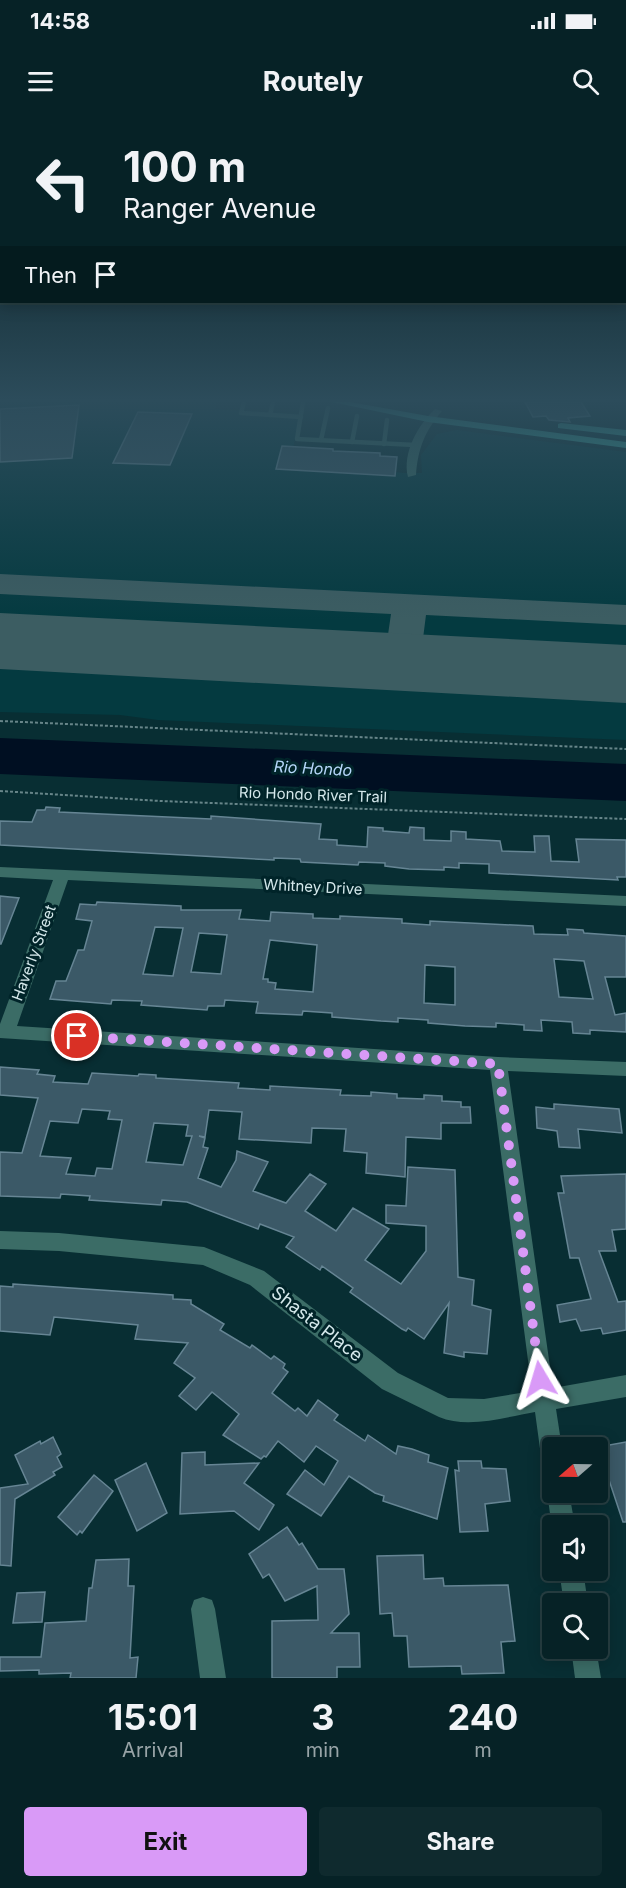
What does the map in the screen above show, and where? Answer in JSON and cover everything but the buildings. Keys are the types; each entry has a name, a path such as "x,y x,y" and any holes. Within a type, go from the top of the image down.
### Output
{"street":[{"name":"Whitney Drive","path":"0,872 626,901"},
{"name":"Haverly Street","path":"4,1031 62,875"},
{"path":"4,1031 498,1064 626,1069"},
{"path":"498,1064 549,1437"},
{"name":"Shasta Place","path":"0,1240 59,1242 204,1256 258,1278 390,1381 447,1409 484,1410 543,1402 626,1386"},
{"path":"203,1609 213,1678"},
{"path":"585,1659 588,1678"}],"path":[{"path":"0,722 50,721 626,748"},
{"name":"Rio Hondo River Trail","path":"0,791 140,800 626,819"}],"shaded area":[{"path":"0,475 626,475 626,740 158,720 120,715 0,712"}],"water":[{"name":"Rio Hondo","path":"0,738 626,764 626,801 0,774"}],"taxiway":[{"path":"0,584 410,604"},
{"path":"402,662 410,604"},
{"path":"410,604 626,615"}],"runway":[{"path":"0,641 626,674"}],"route":[{"path":"77,1036 498,1064 540,1379"}]}
